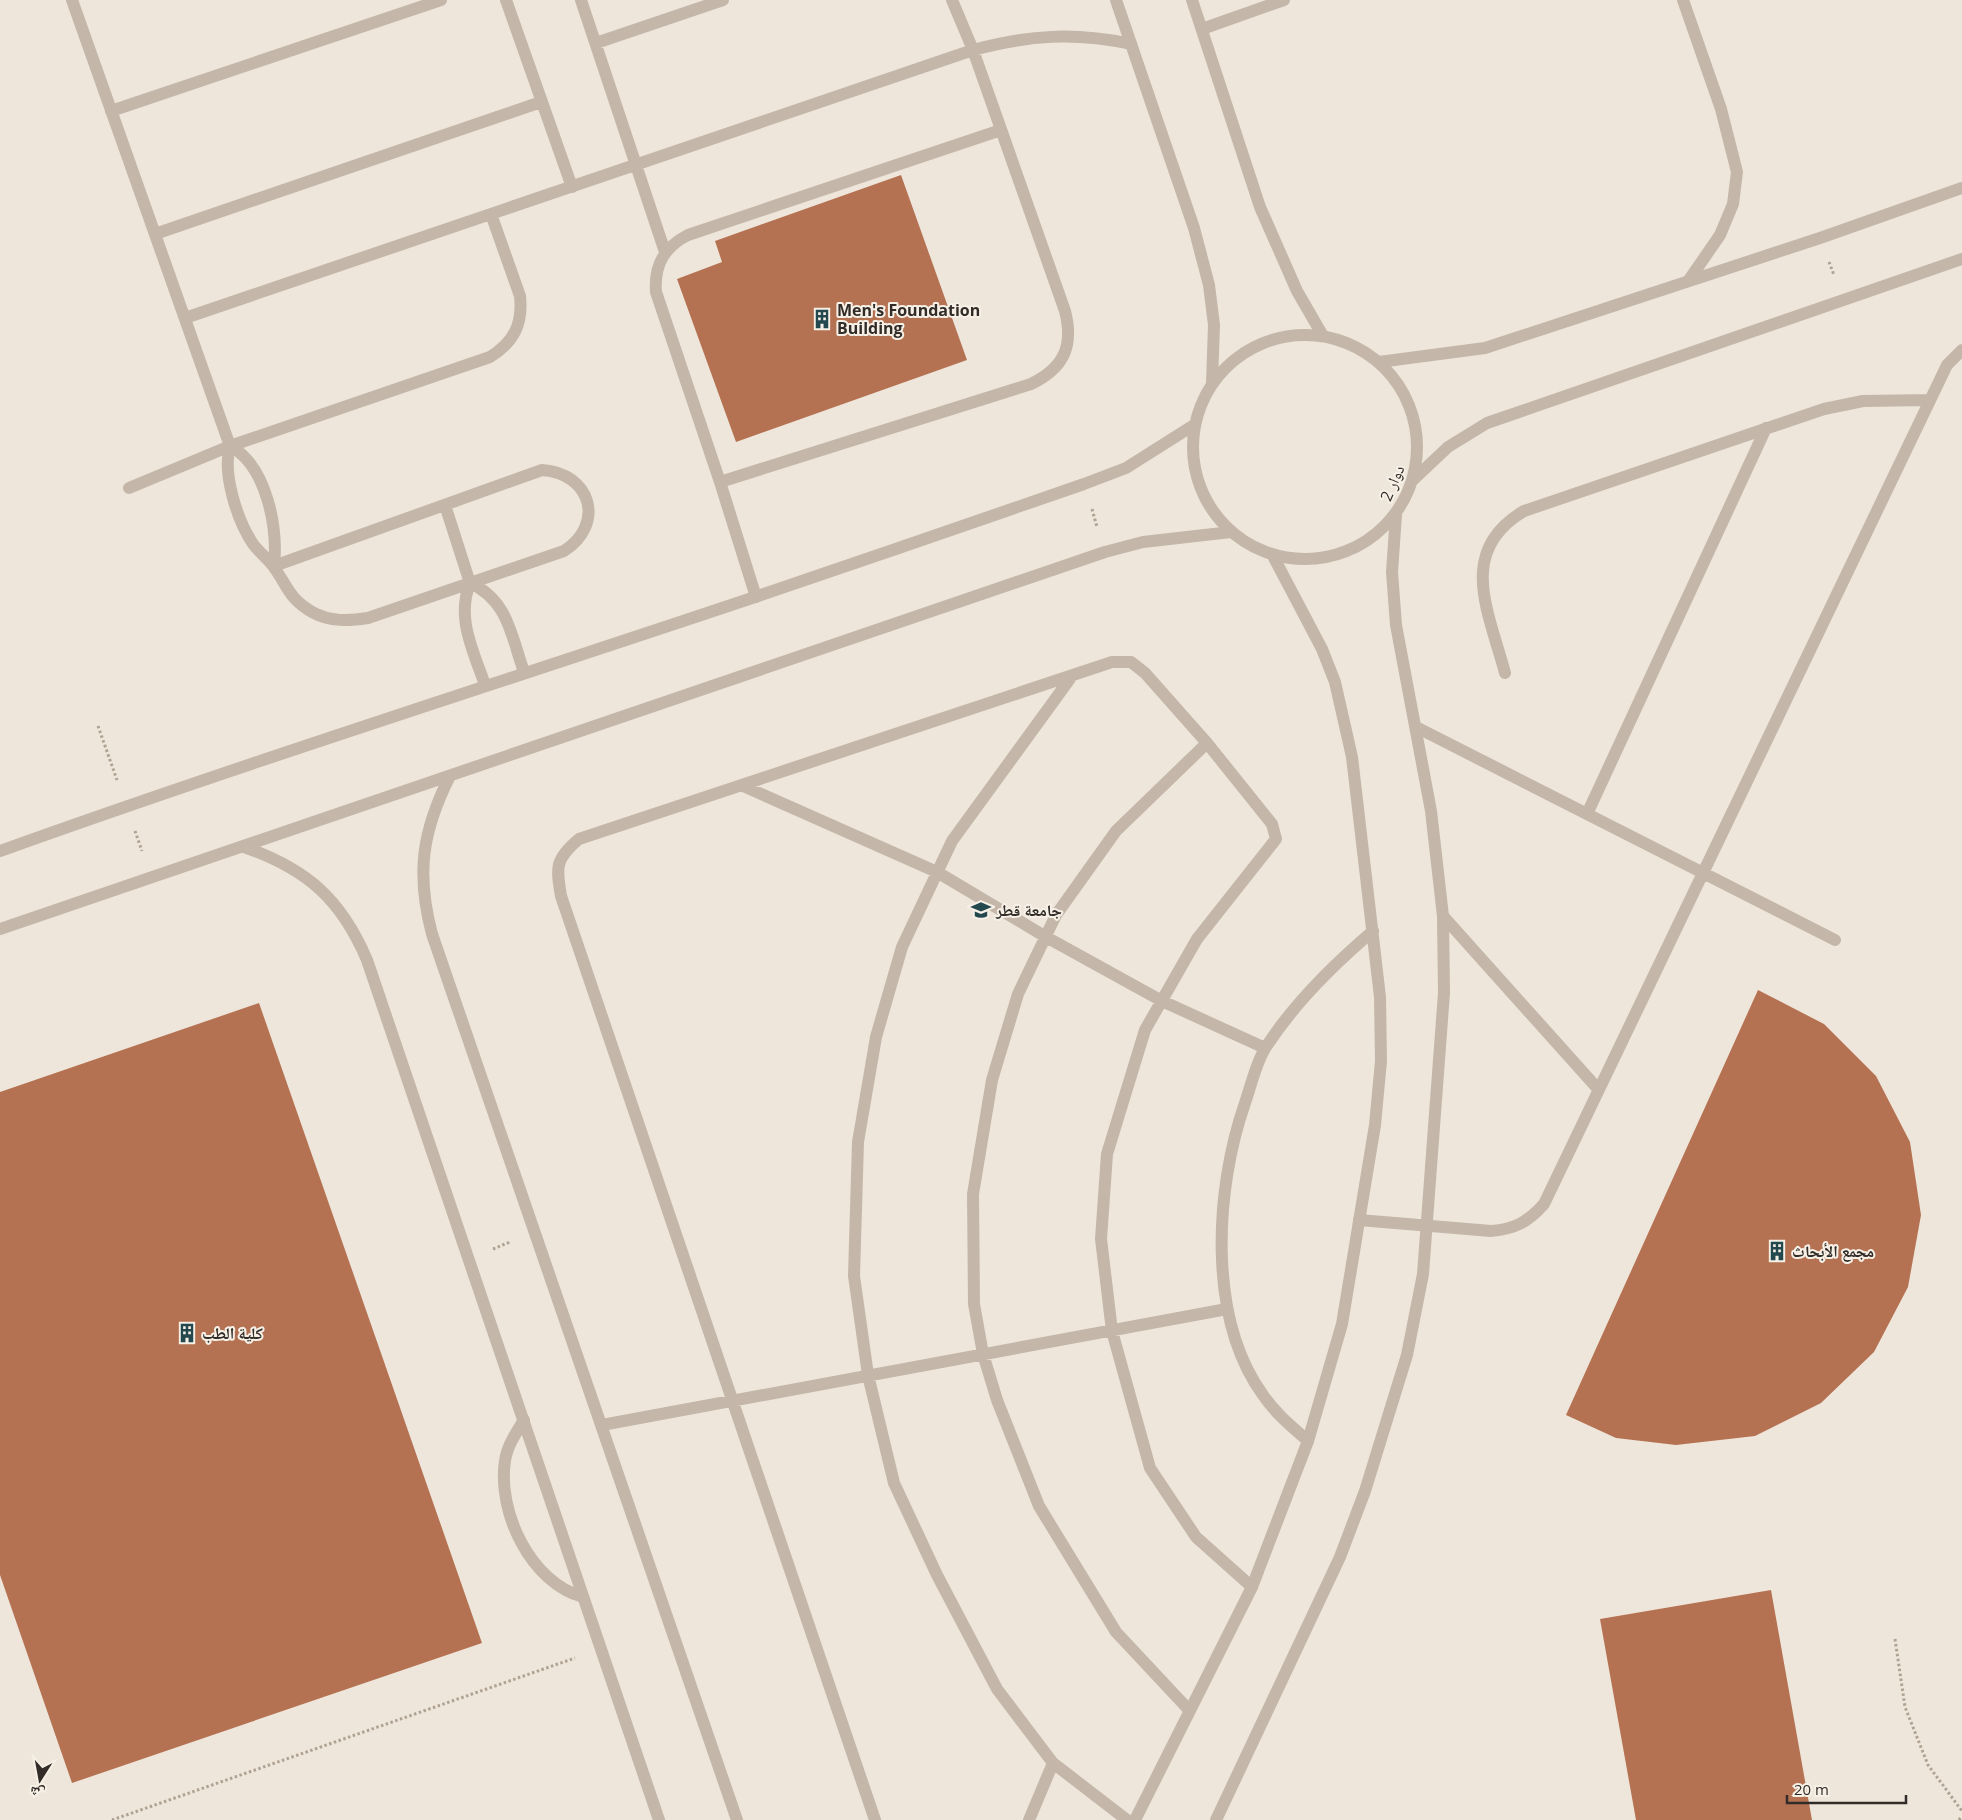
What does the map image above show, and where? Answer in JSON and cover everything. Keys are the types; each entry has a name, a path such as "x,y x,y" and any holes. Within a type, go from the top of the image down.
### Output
{"street":[{"path":"72,0 230,446 226,459 227,470 237,507 252,542 274,566 286,590 298,603 322,616 349,621 368,618 564,551 575,544 588,523 587,499 580,486 570,477 557,471 542,470 274,566"},
{"path":"112,111 441,0"},
{"path":"506,0 572,187"},
{"path":"581,0 665,252"},
{"path":"596,44 723,0"},
{"path":"720,482 1031,384 1045,377 1056,367 1067,348 1069,326 973,50 952,0"},
{"path":"1116,0 1194,228 1209,284 1214,325 1212,383"},
{"path":"1192,0 1260,207 1297,291 1323,336"},
{"path":"1202,29 1284,0"},
{"path":"1683,0 1721,110 1737,172 1733,204 1720,235 1689,280"},
{"path":"185,318 973,50 1004,42 1043,36 1100,38 1131,44"},
{"path":"155,234 541,102"},
{"path":"756,597 720,482 656,292 655,278 665,252 675,242 688,235 1001,130"},
{"path":"1379,362 1485,348 1820,238 1962,188"},
{"path":"129,488 230,446 490,357 502,349 512,338 519,325 522,311 520,296 491,214"},
{"path":"1413,480 1448,447 1486,423 1962,259"},
{"name":"دوار 2","path":"1306,335 1323,336 1350,344 1379,362 1392,376 1411,407 1418,444 1418,462 1413,480 1406,498 1396,515 1380,532 1361,545 1341,554 1302,559 1272,554 1250,546 1231,532 1218,518 1199,484 1192,445 1194,426 1201,403 1212,383 1237,357 1270,340 1306,335"},
{"path":"1359,1220 1491,1231 1506,1230 1520,1225 1533,1217 1544,1204 1946,365 1962,350"},
{"path":"1506,673 1483,590 1481,574 1483,558 1489,543 1498,530 1510,519 1524,511 1824,409 1863,402 1929,400"},
{"path":"0,850 485,685 756,597 1084,484 1126,468 1194,426"},
{"path":"1588,814 1766,428"},
{"path":"230,446 242,452 252,464 260,482 276,537 274,566"},
{"path":"445,505 470,582 465,595 464,621 485,685"},
{"path":"1216,1820 1332,1574 1364,1491 1408,1355 1423,1274 1444,994 1444,916 1431,811 1396,625 1392,572 1396,515"},
{"path":"0,929 1105,552 1143,542 1231,532"},
{"path":"1135,1820 1252,1587 1308,1441 1342,1324 1375,1125 1381,1061 1380,997 1352,757 1335,682 1305,615 1272,554"},
{"path":"470,582 494,597 502,609 524,672"},
{"path":"875,1820 562,896 557,872 563,852 579,839 1112,662 1131,662 1145,673 1207,743 1272,824 1276,839 1197,939 1145,1030 1107,1154 1101,1239 1112,1331 1150,1468 1196,1537 1252,1587"},
{"path":"1072,676 952,842 902,947 876,1037 858,1142 854,1276 868,1375 894,1484 936,1576 997,1689 1053,1763 1127,1820"},
{"path":"1416,727 1835,940"},
{"path":"1189,1710 1116,1632 1039,1506 997,1400 983,1354 974,1304 973,1194 992,1080 1018,994 1056,915 1116,831 1207,743"},
{"path":"450,776 428,826 423,853 422,880 425,907 432,934 737,1820"},
{"path":"741,785 937,872 1046,937 1162,1001 1265,1048"},
{"path":"244,846 289,866 320,888 340,909 356,934 367,960 469,1258 659,1820"},
{"path":"1444,916 1598,1089"},
{"path":"1308,1441 1279,1416 1261,1394 1240,1354 1227,1309 1221,1218 1236,1129 1265,1048 1310,990 1373,931"},
{"path":"602,1425 1227,1309"},
{"path":"524,1420 513,1438 505,1461 503,1481 506,1500 524,1550 533,1563 558,1586 572,1594 584,1596"},
{"path":"1029,1820 1053,1763"}],"path":[{"path":"1820,238 1844,301"},
{"path":"1084,484 1105,552"},
{"path":"469,1258 535,1232"},
{"path":"1895,1639 1905,1707 1928,1765 1962,1811"},
{"path":"112,1820 601,1648"},
{"path":"1959,1820 1962,1816"}],"building":[{"name":"Men's Foundation Building","path":"901,175 967,360 736,442 677,279 722,262 715,241"},
{"name":"مجمع الأبحاث","path":"1758,990 1824,1024 1876,1076 1910,1142 1921,1215 1908,1287 1874,1352 1821,1403 1755,1436 1676,1445 1616,1438 1566,1415"},
{"name":"كلية الطب","path":"259,1003 482,1643 72,1783 0,1575 0,1092"},
{"path":"1771,1590 1812,1820 1636,1820 1600,1619"}],"place":[{"name":"Men's Foundation Building","path":"822,319"},
{"name":"جامعة قطر","path":"981,910"},
{"name":"مجمع الأبحاث","path":"1777,1251"},
{"name":"كلية الطب","path":"187,1333"}]}
